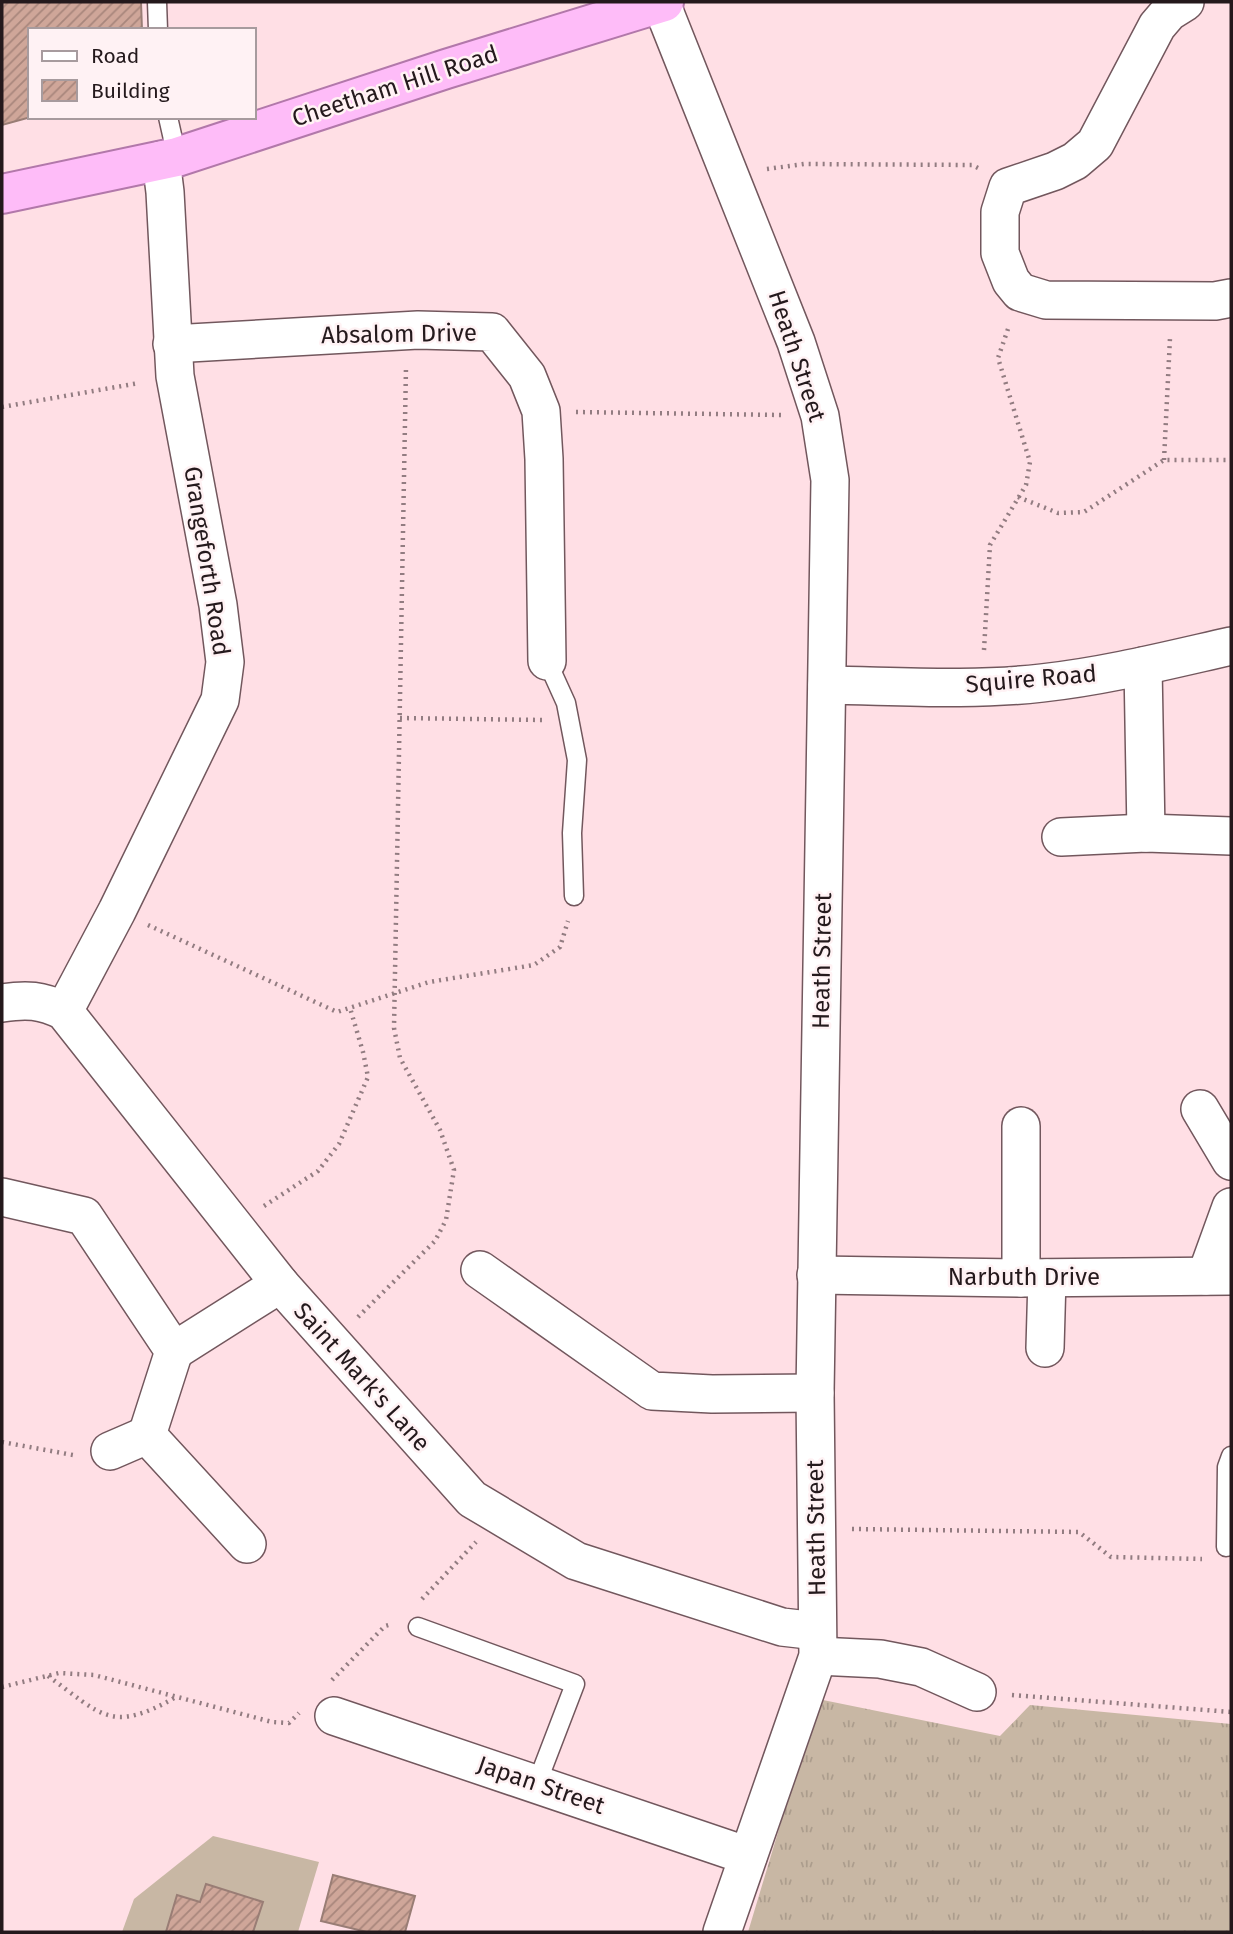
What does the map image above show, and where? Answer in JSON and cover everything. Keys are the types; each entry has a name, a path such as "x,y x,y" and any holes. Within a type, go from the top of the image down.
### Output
{"highway":[{"name":"Cheetham Hill Road","path":"2,194 169,159 663,2"}],"street":[{"name":"Heath Street","path":"663,2 796,342 820,416 830,480 816,1275 818,1643 722,1932"},
{"path":"1185,2 1169,12 1157,26 1095,144 1065,166 1008,187 1000,212 1000,253 1011,281 1020,292 1046,300 1215,301 1231,298"},
{"name":"Grangeforth Road","path":"64,1011 117,911 220,700 225,662 218,605 175,376 165,192 169,159"},
{"name":"Absalom Drive","path":"172,344 406,331 492,332 527,376 541,411 545,485 547,661"},
{"name":"Squire Road","path":"827,685 981,687 1042,683 1143,666 1231,646"},
{"path":"1143,666 1146,833"},
{"path":"1061,836 1146,833 1231,836"},
{"path":"2,1003 19,1000 45,1001 64,1011"},
{"name":"Saint Mark's Lane","path":"64,1011 280,1284 472,1499 576,1560 782,1628 818,1643 921,1667 976,1692"},
{"path":"1200,1109 1231,1161"},
{"path":"1021,1126 1034,1278 1045,1348"},
{"path":"2,1197 84,1216 174,1351"},
{"path":"1219,1276 1231,1207"},
{"path":"480,1270 652,1391 712,1394 815,1393"},
{"name":"Narbuth Drive","path":"816,1275 1034,1278 1219,1276"},
{"path":"110,1451 146,1434 174,1351 280,1284"},
{"path":"146,1434 247,1544"},
{"name":"Japan Street","path":"323,1701 537,1783 748,1856"}],"lane":[{"path":"157,2 158,28"},
{"path":"168,119 169,159"},
{"path":"547,661 566,703 578,760 572,833 574,896"},
{"path":"1220,1553 1227,1467 1231,1456"},
{"path":"409,1625 575,1684 537,1783"}],"path":[{"path":"730,174 804,164 972,165 1008,187"},
{"path":"981,687 990,545 1026,485 1030,462 998,358 1020,292"},
{"path":"1164,460 1172,301"},
{"path":"332,1343 435,1241 446,1220 454,1170 440,1130 400,1058 394,1028 406,331"},
{"path":"2,407 117,387"},
{"path":"541,411 820,416"},
{"path":"1018,497 1058,513 1084,512 1164,460 1231,460"},
{"path":"400,718 570,721"},
{"path":"117,911 338,1013 429,982 534,965 560,947 574,896"},
{"path":"234,1226 318,1171 339,1144 368,1077 350,1008"},
{"path":"2,1442 100,1460 110,1451"},
{"path":"418,1603 500,1516"},
{"path":"817,1528 1079,1532 1111,1557 1220,1553"},
{"path":"2,1687 59,1673 94,1675 272,1722 289,1723 323,1701 385,1626 409,1625"},
{"path":"47,1675 101,1714 115,1718 150,1712 176,1697"},
{"path":"976,1692 1231,1712"}],"green space":[{"path":"818,1699 1000,1736 1030,1705 1231,1724 1231,1932 748,1932"},
{"path":"213,1836 319,1862 298,1932 122,1932 134,1899"}],"building":[{"path":"2,2 141,2 142,28 28,28 28,118 2,125"},
{"path":"333,1875 415,1896 405,1932 367,1932 321,1921"},
{"path":"206,1884 263,1902 253,1932 166,1932 177,1895 200,1902"}]}
